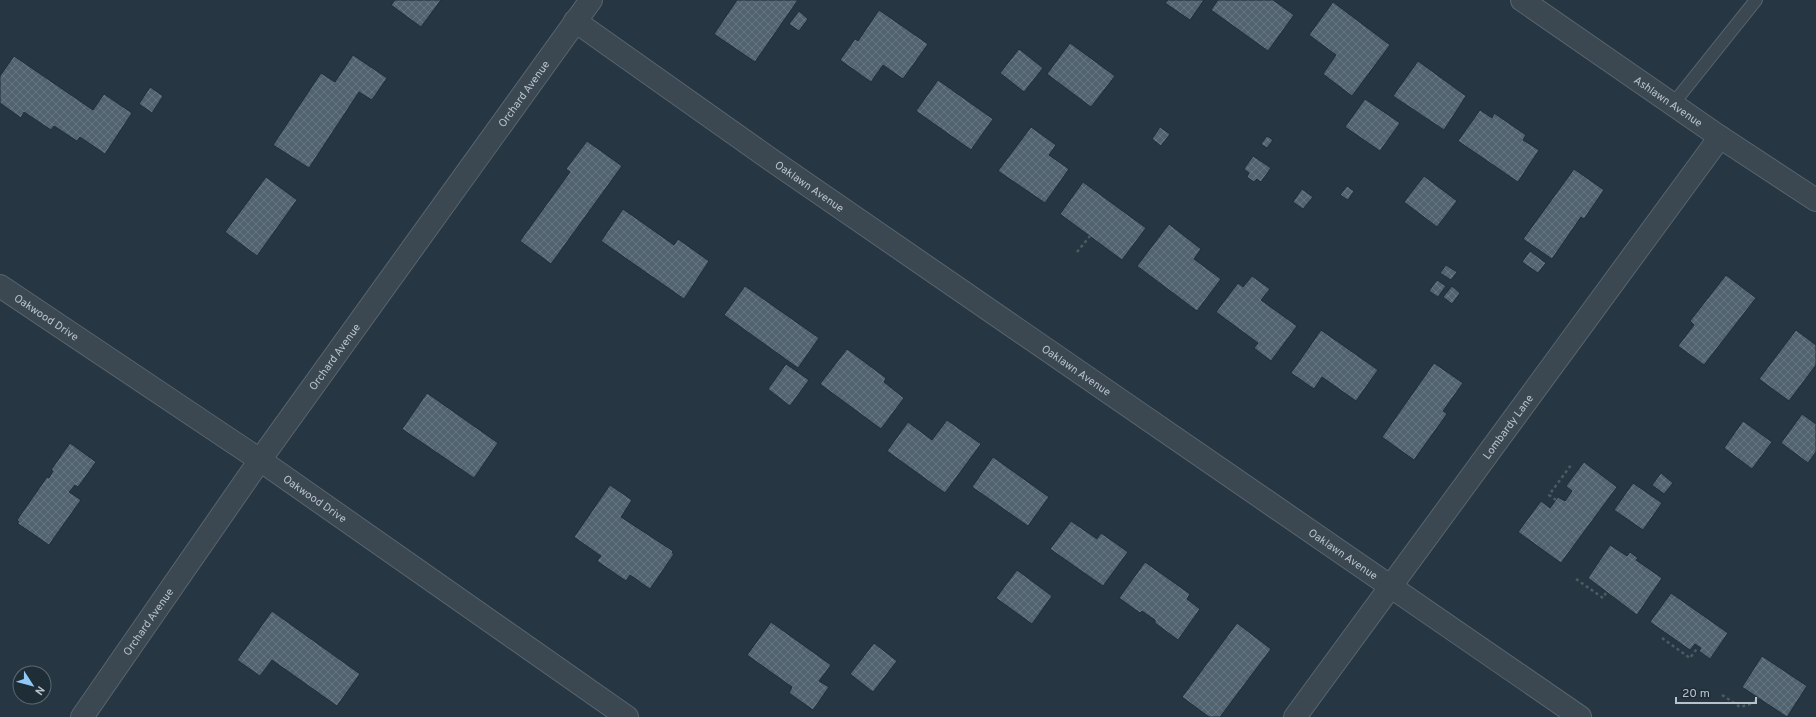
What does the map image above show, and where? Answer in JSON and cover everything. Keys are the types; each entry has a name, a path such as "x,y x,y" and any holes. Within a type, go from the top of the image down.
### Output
{"street":[{"name":"Orchard Avenue","path":"82,717 260,460 591,0"},
{"name":"Ashlawn Avenue","path":"1522,0 1720,137 1816,200"},
{"name":"Oaklawn Avenue","path":"575,21 770,159 1580,717"},
{"name":"Lombardy Lane","path":"1295,717 1720,137"},
{"name":"Oakwood Drive","path":"0,286 260,460 626,717"}],"lane":[{"path":"1673,104 1756,0"}],"path":[{"path":"1077,252 1090,236"},
{"path":"1556,500 1549,495 1571,465"},
{"path":"1576,579 1603,598 1607,591"},
{"path":"1662,638 1690,658 1698,647"},
{"path":"1722,695 1740,707 1754,703 1758,698"}],"building":[{"path":"395,0 441,0 421,27 391,5"},
{"path":"737,0 798,0 755,62 714,34"},
{"path":"1168,0 1204,0 1190,20 1165,3"},
{"path":"1218,0 1273,0 1294,15 1268,51 1211,10"},
{"path":"1333,2 1390,45 1352,96 1323,74 1336,55 1309,35"},
{"path":"879,10 928,44 903,79 883,65 871,82 840,60 855,39 858,41"},
{"path":"799,11 808,19 799,31 789,24"},
{"path":"1070,43 1115,76 1091,107 1047,74"},
{"path":"1019,49 1043,68 1024,92 1000,73"},
{"path":"353,55 387,78 372,100 359,92 309,168 273,145 321,73 335,82"},
{"path":"14,56 93,110 104,94 132,113 105,154 80,137 77,141 54,126 51,130 24,112 21,118 0,103 0,76"},
{"path":"1418,61 1466,96 1444,130 1393,96"},
{"path":"938,80 993,119 971,150 916,111"},
{"path":"150,87 163,96 152,113 139,104"},
{"path":"1365,99 1400,123 1380,151 1345,127"},
{"path":"1480,110 1492,118 1494,113 1526,135 1523,140 1539,150 1518,182 1458,141"},
{"path":"1031,127 1056,145 1049,155 1069,169 1045,203 998,171"},
{"path":"1160,127 1170,134 1161,146 1152,139"},
{"path":"1267,136 1273,140 1267,148 1261,144"},
{"path":"587,141 622,166 551,264 520,241 570,172 566,169"},
{"path":"1253,156 1271,168 1261,182 1257,179 1254,182 1247,177 1249,173 1244,169"},
{"path":"1574,169 1604,190 1584,219 1581,217 1552,259 1523,239"},
{"path":"1424,176 1457,201 1437,227 1404,202"},
{"path":"266,177 297,200 257,256 225,232"},
{"path":"1083,182 1146,228 1122,260 1060,214"},
{"path":"1347,186 1354,191 1348,200 1340,195"},
{"path":"1302,189 1313,197 1303,209 1293,202"},
{"path":"623,209 674,245 678,239 709,261 684,299 601,241"},
{"path":"1169,224 1201,249 1194,259 1221,279 1197,311 1137,266"},
{"path":"1530,251 1546,263 1538,273 1522,262"},
{"path":"1446,265 1457,272 1451,280 1440,273"},
{"path":"1726,275 1756,298 1704,365 1678,346 1694,325 1690,321"},
{"path":"1252,276 1270,289 1261,300 1297,326 1271,361 1254,348 1258,343 1216,312 1238,283 1243,287"},
{"path":"1437,280 1446,286 1438,297 1429,291"},
{"path":"745,286 819,338 798,368 724,315"},
{"path":"1452,286 1460,293 1452,304 1443,297"},
{"path":"1321,330 1378,370 1356,401 1322,377 1314,389 1291,373"},
{"path":"1796,330 1816,345 1816,365 1789,401 1759,379"},
{"path":"847,349 886,378 884,382 904,398 881,429 820,384"},
{"path":"1434,363 1463,383 1443,411 1447,414 1414,460 1382,437"},
{"path":"786,364 809,380 790,406 768,389"},
{"path":"427,393 498,443 474,478 402,429"},
{"path":"1802,414 1816,424 1816,452 1808,463 1781,443"},
{"path":"947,420 981,444 945,493 887,451 908,422 932,440"},
{"path":"1743,421 1772,442 1752,469 1724,448"},
{"path":"70,443 96,462 78,487 75,485 69,492 81,500 49,545 17,523 19,522 17,520 47,477 49,478 53,471 51,470"},
{"path":"993,457 1049,497 1028,526 972,487"},
{"path":"1584,462 1617,487 1561,563 1518,532 1541,501 1550,508 1558,497 1565,501 1572,491 1566,486"},
{"path":"1661,473 1673,483 1664,494 1652,485"},
{"path":"1633,483 1662,503 1643,530 1614,510"},
{"path":"610,485 632,500 621,517 673,551 672,553 674,554 650,589 630,575 626,581 597,561 601,556 574,537"},
{"path":"1071,521 1097,539 1101,533 1128,552 1103,586 1050,549"},
{"path":"1610,545 1627,556 1630,552 1638,558 1636,560 1662,578 1637,615 1588,578"},
{"path":"1145,562 1190,594 1187,599 1200,609 1178,640 1155,623 1155,620 1142,611 1140,613 1119,598"},
{"path":"1017,570 1052,596 1032,624 996,598"},
{"path":"1671,593 1728,633 1710,659 1699,651 1701,648 1695,644 1690,650 1650,622"},
{"path":"272,611 360,674 337,706 272,660 260,676 237,660"},
{"path":"771,622 831,665 819,681 829,687 813,710 789,693 792,687 747,655"},
{"path":"1237,623 1271,649 1220,717 1209,717 1182,697"},
{"path":"874,643 897,661 873,692 850,674"},
{"path":"1762,656 1807,686 1787,717 1742,687"}]}
